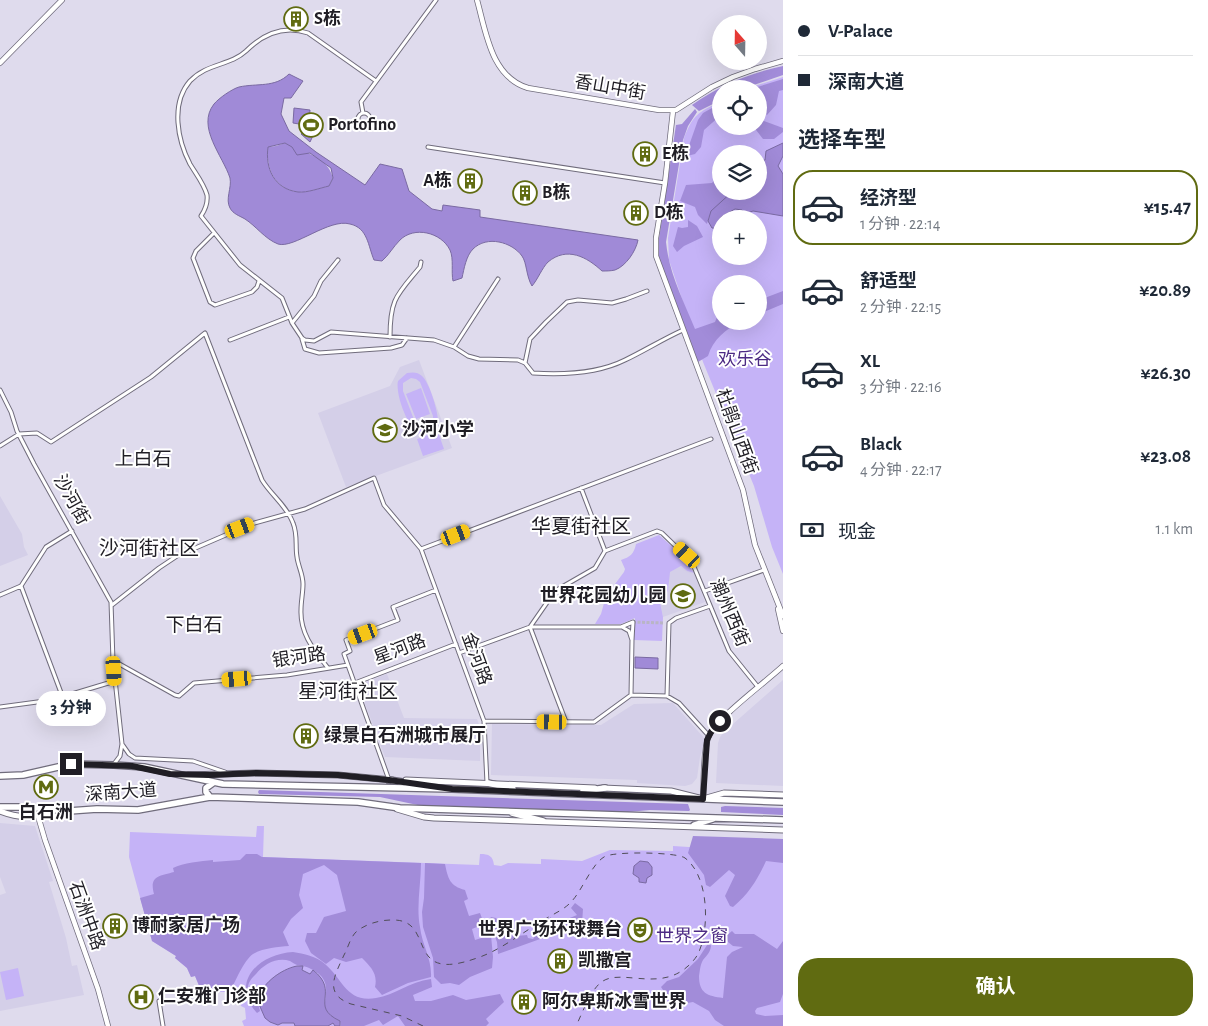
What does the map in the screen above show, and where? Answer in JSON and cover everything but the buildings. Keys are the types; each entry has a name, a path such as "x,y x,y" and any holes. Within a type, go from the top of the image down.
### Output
{"main road":[{"name":"深南大道","path":"0,776 23,775 71,764 114,764 144,767 214,783 452,789 783,802"},
{"path":"170,774 257,773 338,775 452,789"},
{"path":"389,780 671,791 703,799 724,793 783,795"},
{"path":"210,797 206,792 206,788 214,783"},
{"path":"488,783 527,792"},
{"path":"561,793 605,788"},
{"name":"深南大道","path":"0,809 28,807 55,810 146,810 210,797 358,802 390,807 783,820"},
{"path":"390,807 434,818 694,825 783,830"},
{"path":"0,809 17,817 30,818 55,810"},
{"path":"500,810 543,821"},
{"path":"694,825 717,818"}],"street":[{"path":"0,63 62,0"},
{"path":"363,113 361,102 436,0"},
{"name":"香山中街","path":"477,0 496,60 504,73 515,82 528,88 673,111"},
{"path":"376,81 308,33 291,30 270,33 260,38 238,58 213,66 196,76 184,90 178,120 179,134 183,148 207,195 205,210 201,216 240,265 282,298 292,323 302,338 305,349 319,353 391,348 402,345 407,338"},
{"path":"673,111 732,77 783,61"},
{"name":"杜鹃山西街","path":"673,111 665,183 655,247 656,256 743,490 754,542 783,616"},
{"path":"428,147 665,183"},
{"path":"214,233 196,251 193,258 210,302 216,305 252,292 257,287 258,281"},
{"path":"292,323 314,296 321,281 338,260"},
{"path":"390,337 392,305 396,297 420,267 421,262"},
{"path":"454,347 498,279"},
{"path":"525,363 530,339 567,302 578,300 612,303 647,291"},
{"path":"230,340 289,316"},
{"path":"302,338 314,341 331,332 434,340 454,347 468,356 479,359 518,360 525,363 533,373 556,374 605,368 626,360 683,330"},
{"path":"0,446 19,434 37,433 51,442 151,377 205,333 262,480 289,514 296,534 297,560 303,579 301,621 304,633 309,643 328,668"},
{"name":"沙河街","path":"0,390 12,412 19,434 112,605 113,661 122,744"},
{"path":"421,549 711,439"},
{"name":"金河路","path":"289,514 374,478 384,505 421,549 484,721 488,783"},
{"path":"530,627 555,590 596,568 605,551 581,488"},
{"path":"112,605 158,568 177,556 251,524 289,514"},
{"path":"0,594 21,586 46,546 72,531"},
{"name":"潮州西街","path":"605,551 660,531 690,558 695,566 728,651 759,687"},
{"path":"704,591 764,570"},
{"path":"21,586 63,698"},
{"path":"389,780 344,654 350,652 346,640 398,620 393,607 436,590"},
{"path":"778,605 778,616 783,631"},
{"path":"664,623 669,623 676,618 710,606"},
{"path":"459,653 530,627 621,627 633,622 630,695"},
{"path":"667,696 669,623"},
{"path":"530,627 566,722"},
{"path":"621,627 629,631 632,640"},
{"name":"星河路","path":"355,683 456,644"},
{"name":"银河路","path":"113,661 175,695 182,694 194,683 287,675 348,665"},
{"path":"703,799 708,736 720,721 782,668"},
{"path":"0,707 33,704 63,698 115,681"},
{"path":"484,721 596,721 630,695 667,696 679,703 708,736"},
{"path":"114,764 120,756 122,744"},
{"path":"122,744 129,754 135,758 193,760 221,772 236,774"},
{"name":"石洲中路","path":"38,816 98,989 108,1026"},
{"path":"159,1001 163,1026"}],"shaded area":[{"path":"783,66 783,75 767,80 739,80 759,72"},
{"path":"289,74 303,81 291,98 284,98 281,114 289,131 365,185 380,164 402,169 409,191 432,209 442,211 443,205 480,210 480,217 638,240 635,249 623,265 610,271 602,271 590,261 576,255 569,254 555,257 546,264 532,286 522,256 512,247 499,242 485,242 473,249 467,259 462,278 453,281 450,250 440,239 427,233 412,233 406,236 400,240 382,261 374,260 364,233 356,226 350,224 332,225 285,244 273,242 231,210 228,201 230,178 209,132 208,122 209,113 214,104 229,92 239,87 272,83","holes":["285,143 292,147 297,155 310,153 331,168 333,178 329,186 298,192 283,187 277,182 270,170 267,155 268,147"]},
{"path":"783,79 783,90 779,91 776,105 767,115 767,84"},
{"path":"712,92 712,104 699,111 692,105"},
{"name":"Portofino","path":"294,108 310,110 309,123 318,125 310,142 301,134 308,128 305,125 293,123"},
{"path":"712,108 712,123 704,130 701,147 695,154 687,156 686,154 698,120 703,113"},
{"path":"695,109 697,112 688,126 683,140 666,242 670,265 695,329 712,323 712,330 728,330 713,345 708,356 698,362 657,252 676,125 682,124"},
{"path":"767,122 783,128 783,132 774,139 763,139 760,135 767,135"},
{"path":"285,143 320,159 326,164 333,178 329,186 298,192 283,187 277,182 270,170 268,147"},
{"path":"783,143 783,156 778,166 783,174 783,216 767,213 767,210 712,210 723,200 767,200 767,151"},
{"path":"712,183 712,200 725,200 715,210 712,210 707,224 698,215 695,207 680,201 686,185"},
{"path":"712,210 712,228 708,221"},
{"path":"688,220 697,226 703,237 684,246 677,252 673,246 678,227 688,227"},
{"path":"783,291 783,304 767,311 767,297"},
{"name":"沙河小学","path":"419,360 452,448 346,487 318,413 390,386 400,367"},
{"path":"0,496 22,534 24,547 28,555 0,566"},
{"name":"世界花园幼儿园","path":"681,566 687,571 694,573 705,602 663,617 660,602 668,591 669,572"},
{"path":"635,657 658,658 658,669 635,668"},
{"path":"387,674 404,718 477,719 480,727 480,761 385,757 358,685"},
{"path":"783,680 783,786 716,783 720,737"},
{"path":"673,703 705,739 697,778 692,784 685,786 637,783 637,780 491,775 492,724 601,725 634,704"},
{"path":"259,790 688,804 690,810 628,812 427,807 380,797 259,794"},
{"path":"721,807 783,808 783,815 721,812"},
{"path":"0,823 35,826 53,881 49,882 66,938 72,966 77,965 84,995 0,1011 0,895 6,893 0,877"},
{"path":"693,836 783,839 783,863 766,861 752,886 733,907 730,906 725,896 735,875 729,870 710,887 706,885 704,875 688,853"},
{"path":"246,854 257,854 262,857 421,863 419,919 421,934 430,964 431,977 408,983 382,995 375,987 376,978 373,971 362,958 346,962 334,958 326,964 311,953 305,941 307,933 316,933 324,917 346,911 337,875 324,865 303,874 299,895 303,908 291,919 283,932 289,946 266,949 253,954 243,966 230,992 200,988 195,976 191,977 187,968 175,958 176,956 152,941 140,898 154,894 154,880 174,872 173,868 177,866 208,860 213,860 213,862 240,860"},
{"path":"640,861 648,862 652,867 652,875 647,878 646,883 639,882 639,878 633,874 634,866"},
{"path":"425,863 445,864 450,881 465,890 468,899 464,901 469,916 480,913 484,924 472,929 475,940 491,935 492,968 470,977 459,985 441,984 434,977 433,958 423,927"},
{"path":"575,903 583,909 582,924 498,954 497,942 489,920 491,917 496,918 502,931 508,935 527,935 528,938 533,939 537,934 534,929 551,917 552,929 558,927 560,922 577,915 571,908"},
{"path":"732,931 735,934 754,934 777,949 783,941 783,994 780,1002 757,1008 755,1011 756,1014 765,1016 783,1015 783,1026 724,1026 715,1020 709,1011 693,1002 676,1005 669,999 661,987 667,981 679,977 698,959 709,942 710,950 701,964 699,982 702,990 708,995 723,998 727,957 732,952 743,947 733,946 728,942 726,936"},
{"path":"293,952 318,959 331,970 351,993 366,999 390,994 431,979 432,987 413,995 415,1001 431,1001 453,995 466,1000 500,994 504,1002 486,1019 489,1023 486,1026 405,1026 398,1016 383,1025 379,1020 364,1026 341,1026 340,1021 327,1013 325,1008 326,986 319,974 307,967 290,961 280,960 271,962 263,967 249,982 248,991 258,1004 260,1011 257,1013 249,1002 246,991 247,981 252,972 259,964 269,958"},
{"path":"297,966 303,966 302,970 310,974 313,970 321,978 325,985 326,1010 340,1021 340,1026 335,1026 333,1023 328,1026 295,1026 294,1023 278,1025 265,1018 258,1002 262,990 278,974"}],"green space":[{"name":"欢乐谷","path":"783,77 783,574 772,547 754,486 703,362 669,260 668,238 684,138 694,118 712,106 712,135 767,135 767,82"},
{"path":"411,372 419,374 425,380 434,400 438,422 438,426 430,434 422,435 409,422 403,411 398,381","holes":["411,378 420,382 433,416 433,424 427,429 420,429 416,425 403,391 403,383"]},
{"path":"421,388 430,414 416,419 406,394"},
{"path":"438,432 444,449 423,456 417,439"},
{"path":"659,535 684,557 694,573 687,571 681,566 670,572 668,591 660,602 663,617 662,641 634,640 635,618 621,624 595,624 601,614 606,596 624,572 625,569 621,560 631,555 636,544"},
{"name":"世界之窗","path":"257,826 264,826 263,857 479,865 480,854 483,854 493,859 494,865 501,866 508,863 541,864 541,859 582,861 610,850 673,851 673,846 783,853 783,1026 244,1026 242,1021 246,1019 245,1008 241,1006 235,992 221,992 200,988 195,976 191,977 187,968 175,958 176,956 152,941 129,857 130,832 256,837"},
{"path":"18,968 24,996 6,1000 0,972"}],"tunnel":[{"path":"633,622 664,623"}],"railway":[{"path":"423,1026 402,1016 351,1004 342,1000 337,995 334,989 337,970 354,934 360,929 382,921 405,922 414,929 429,957 439,963 454,964 494,951 565,908 575,897 595,866 604,857 644,853 670,854 685,858 693,866 699,877 705,903 704,931 698,954 685,968 670,977 659,979 619,977 603,981 591,995 576,1026"}],"place":[{"name":"S栋","path":"296,19"},
{"name":"Portofino","path":"311,125"},
{"name":"E栋","path":"645,154"},
{"name":"A栋","path":"470,181"},
{"name":"B栋","path":"525,193"},
{"name":"D栋","path":"636,213"},
{"name":"沙河小学","path":"385,430"},
{"name":"世界花园幼儿园","path":"683,596"},
{"name":"绿景白石洲城市展厅","path":"306,736"},
{"name":"白石洲","path":"46,787"},
{"name":"博耐家居广场","path":"115,926"},
{"name":"世界广场环球舞台","path":"640,930"},
{"name":"凯撒宫","path":"560,961"},
{"name":"仁安雅门诊部","path":"141,997"},
{"name":"阿尔卑斯冰雪世界","path":"524,1002"}],"district":[{"name":"上白石","path":"143,459"},
{"name":"华夏街社区","path":"581,527"},
{"name":"沙河街社区","path":"149,549"},
{"name":"下白石","path":"194,625"},
{"name":"星河街社区","path":"348,692"}],"route":[{"path":"71,764 114,764 144,767 170,774 257,773 338,775 452,789 703,799 707,740 720,721"}]}
